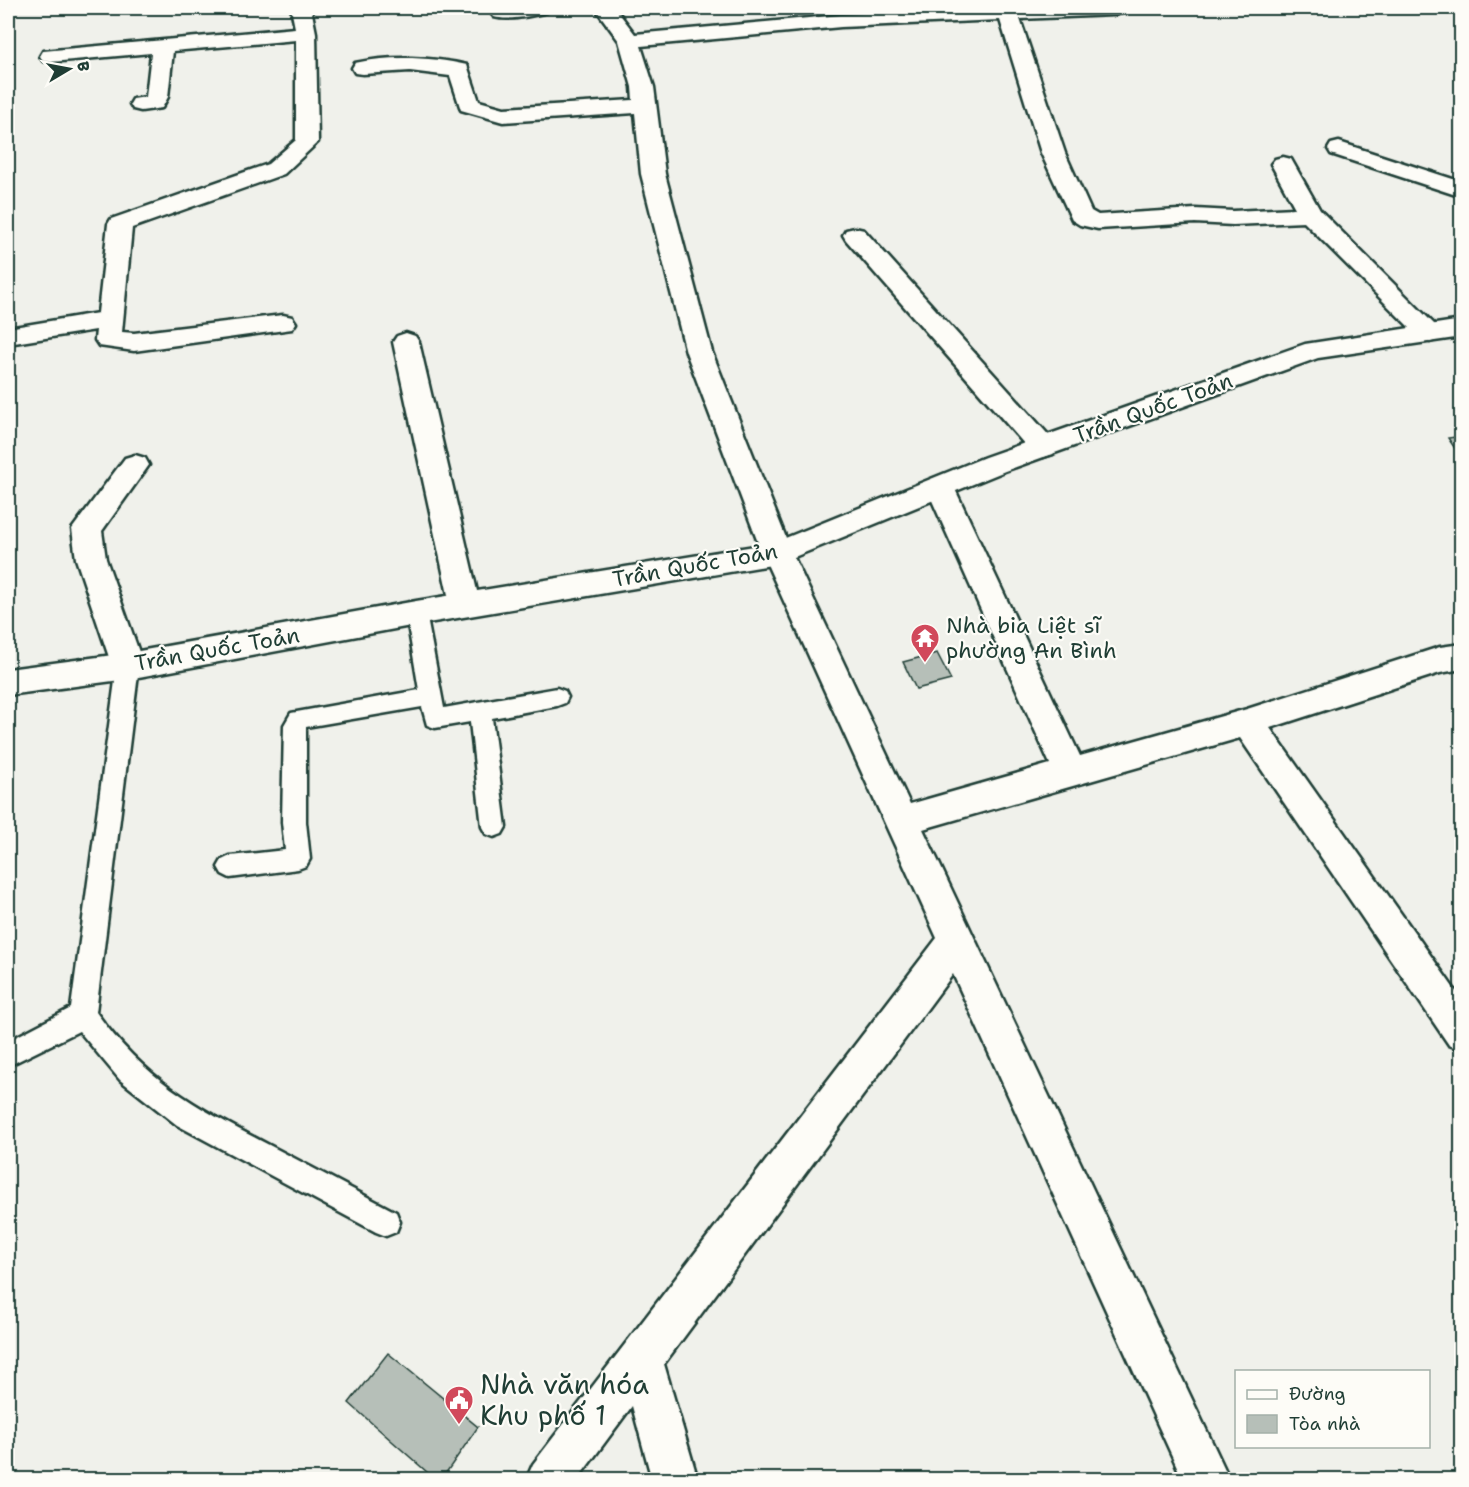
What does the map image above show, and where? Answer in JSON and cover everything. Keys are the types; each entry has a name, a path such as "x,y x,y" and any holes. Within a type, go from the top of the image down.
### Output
{"street":[{"path":"283,323 122,342 108,340 120,224 276,169 307,142 306,33 300,8"},
{"path":"501,13 540,8"},
{"path":"605,8 629,41 643,87 653,174 699,352 777,553 1207,1479"},
{"path":"722,31 810,8"},
{"path":"629,41 841,21 1114,9"},
{"path":"1008,14 1053,153 1081,215 1098,222 1195,216 1233,218 1310,214"},
{"path":"51,56 306,33"},
{"path":"141,104 154,103 157,97 163,46"},
{"path":"363,68 410,65 459,70 469,105 503,115 645,106"},
{"path":"1339,149 1461,190"},
{"path":"1283,164 1310,214 1430,333"},
{"path":"855,235 1043,447"},
{"path":"8,336 111,318"},
{"name":"Trần Quốc Toản","path":"8,682 128,666 465,604 777,553 1043,447 1314,350 1461,328"},
{"path":"406,342 465,604"},
{"path":"128,666 91,559 87,529 135,465"},
{"path":"940,487 1071,773"},
{"path":"901,821 1247,722 1440,660 1461,656"},
{"path":"1247,722 1461,1032"},
{"path":"549,1479 957,940"},
{"path":"640,1357 675,1479"}],"lane":[{"path":"416,613 435,719 557,697"},
{"path":"128,666 83,1015 106,1050 142,1086 161,1100 186,1116 386,1222"},
{"path":"230,867 298,859 294,822 296,726 299,719 431,697"},
{"path":"480,712 494,827"},
{"path":"8,1054 83,1015"}],"building":[{"path":"1462,436 1462,459 1448,438"},
{"path":"937,653 951,680 916,689 903,662"},
{"path":"388,1353 478,1427 441,1480 436,1480 349,1403"}],"place":[{"name":"Nhà bia Liệt sĩ phường An Bình","path":"925,664"},
{"name":"Nhà văn hóa Khu phố 1","path":"459,1426"}]}
